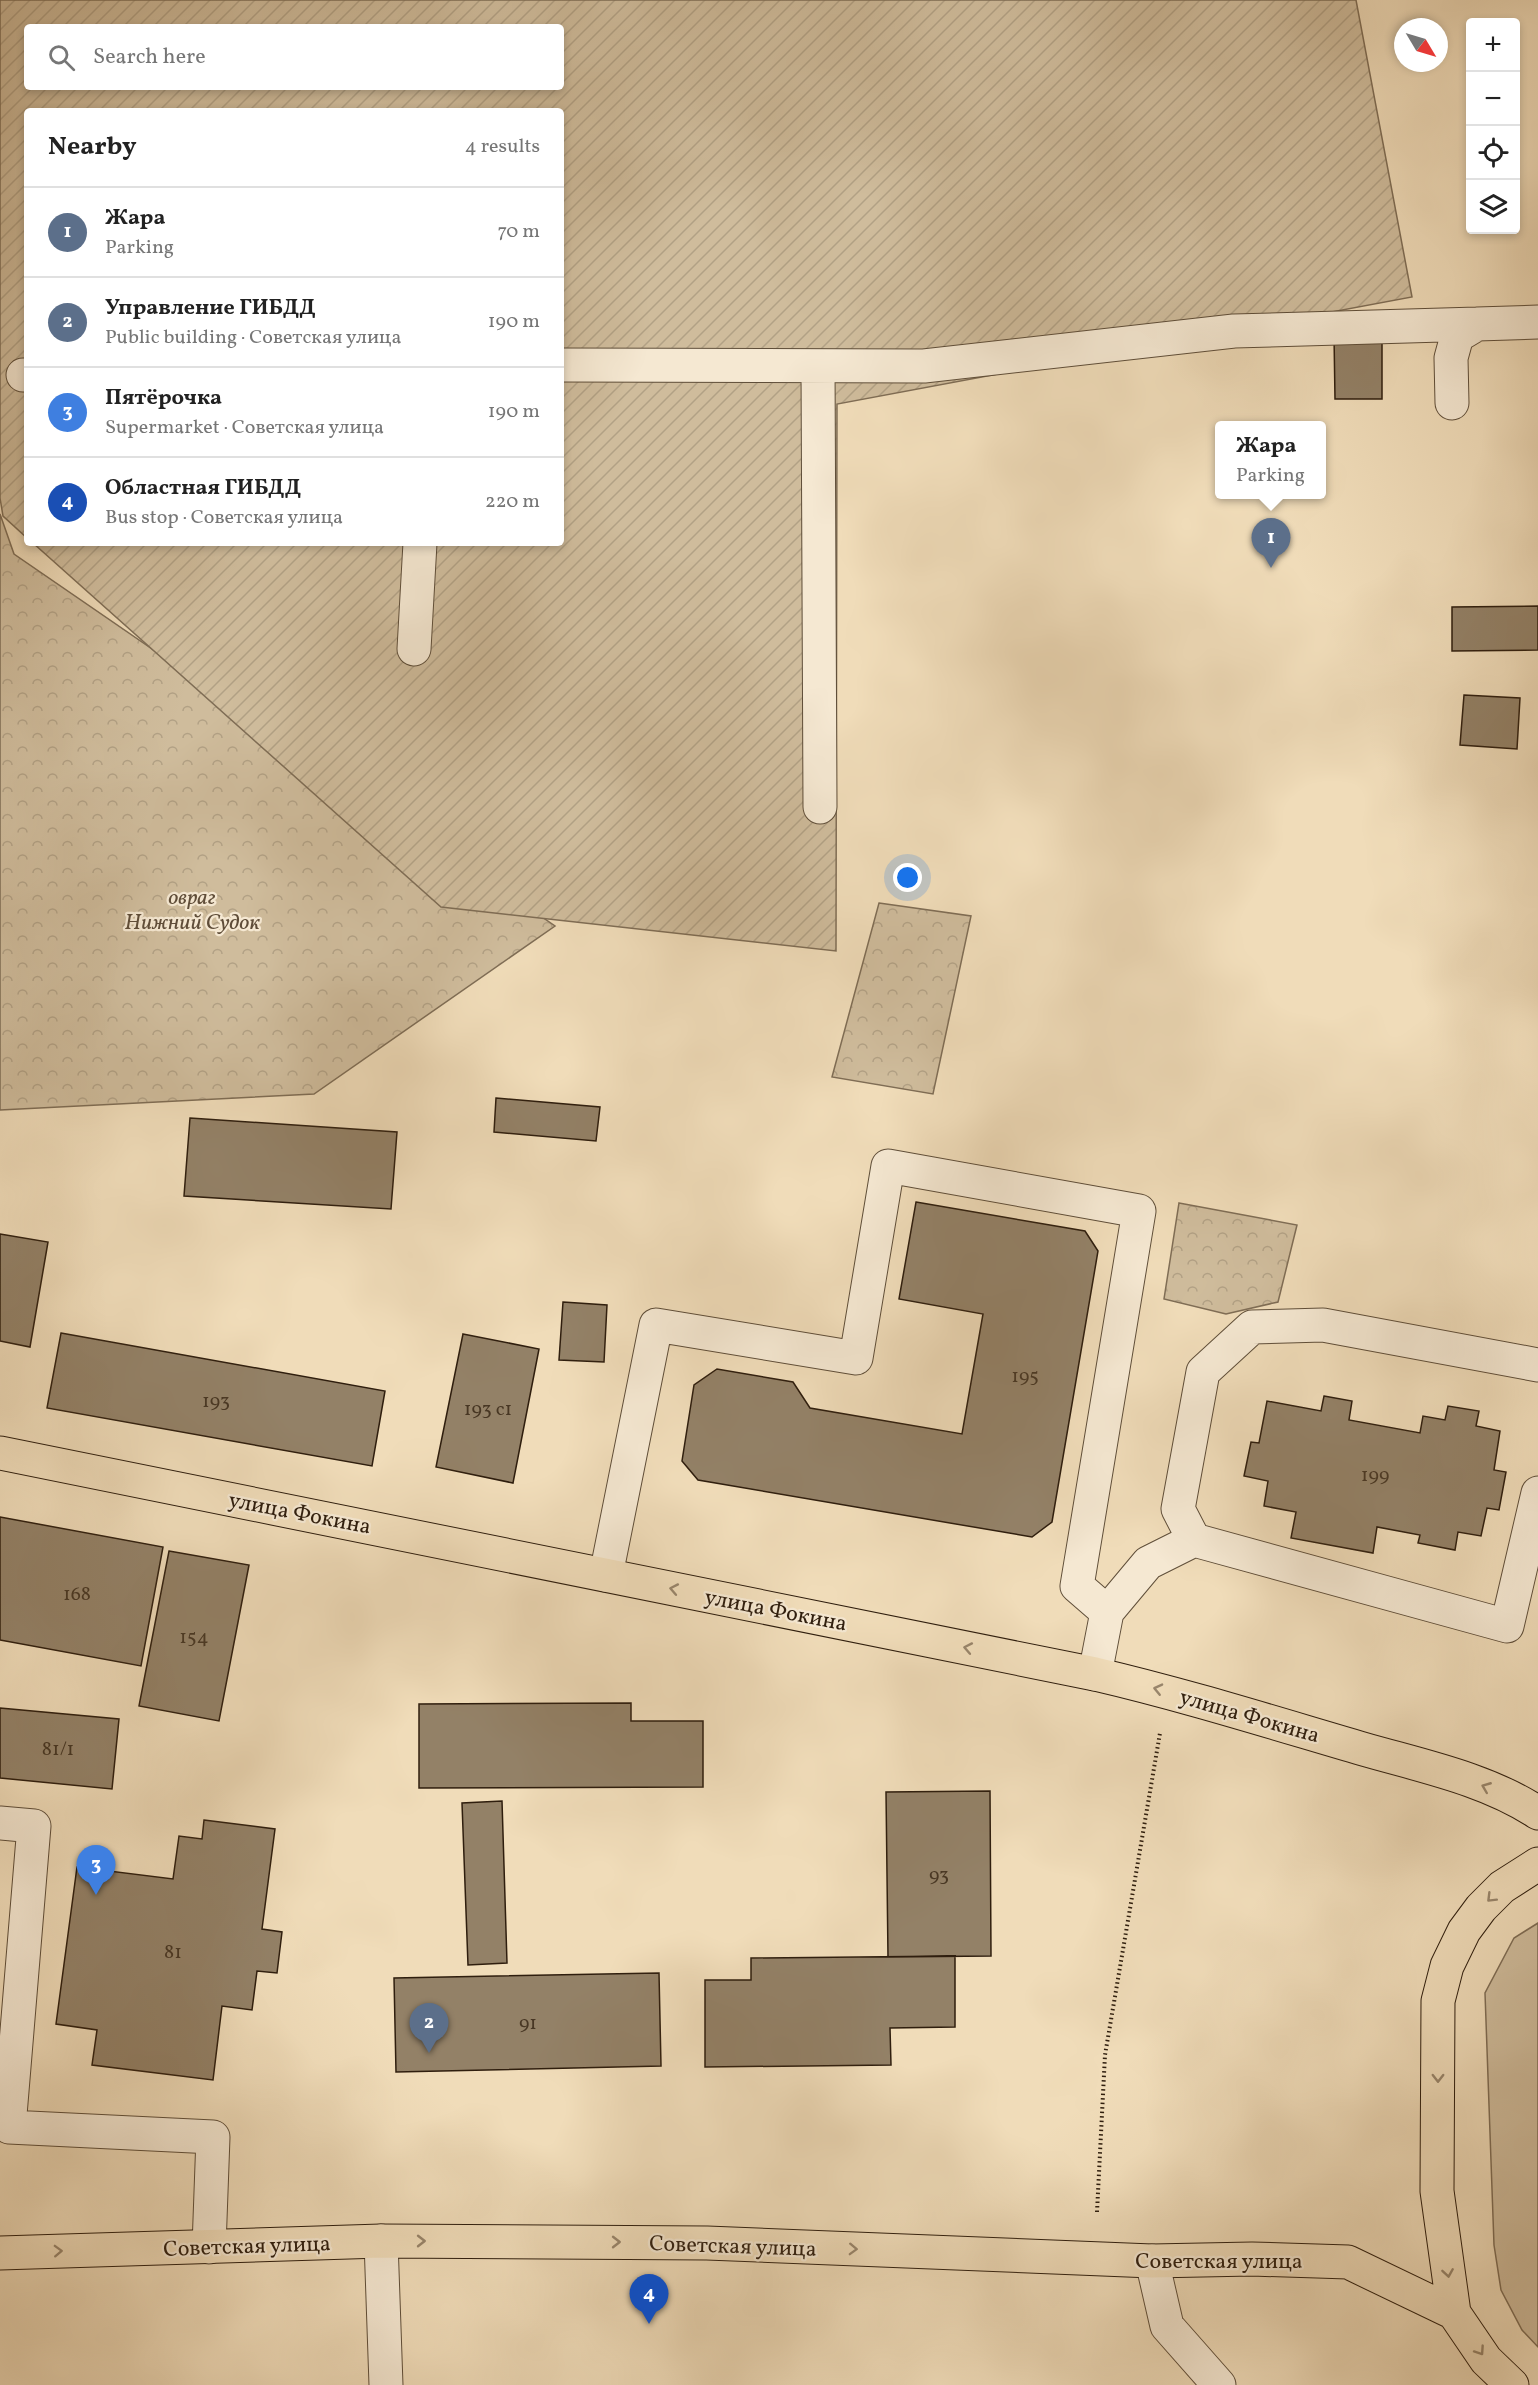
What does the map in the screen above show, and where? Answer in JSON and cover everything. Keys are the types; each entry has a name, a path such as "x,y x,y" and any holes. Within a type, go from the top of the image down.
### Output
{"main road":[{"name":"улица Фокина","path":"0,1453 1095,1674 1170,1692 1466,1779 1519,1801 1538,1813"},
{"path":"1512,2385 1486,2360 1454,2313 1437,2191 1438,2001 1447,1966 1464,1931 1481,1908 1502,1887 1538,1864"},
{"name":"Советская улица","path":"0,2253 381,2241 707,2243 1152,2261 1252,2259 1348,2262 1454,2313"}],"street":[{"path":"564,365 924,366 1234,331 1538,322"},
{"path":"1452,403 1451,358 1458,336 1477,324"},
{"path":"818,366 820,807"},
{"path":"414,649 420,546"},
{"path":"606,1575 656,1325 856,1358 888,1166 1139,1211 1077,1586 1107,1612"},
{"path":"1194,1540 1178,1509 1203,1372 1252,1327 1323,1325 1538,1365"},
{"path":"1095,1674 1107,1612 1148,1563 1194,1540 1507,1626 1538,1493"},
{"path":"0,1823 34,1826 4,2127 213,2137 208,2247"},
{"path":"381,2241 386,2385"},
{"path":"1152,2261 1167,2326 1219,2385"}],"path":[{"path":"1097,2212 1105,2055 1160,1732"}],"green space":[{"path":"0,0 1356,0 1412,297 837,404 836,951 441,907 36,546 564,546 564,108 24,108 24,535 3,516 0,498"},
{"name":"овраг Нижний Судок","path":"0,514 14,554 555,926 314,1094 0,1110"},
{"path":"879,903 971,916 933,1094 832,1077"},
{"path":"1179,1203 1297,1225 1278,1302 1226,1314 1164,1299"},
{"path":"1538,1923 1538,2347 1522,2330 1501,2290 1494,2245 1485,1993 1514,1938"}],"building":[{"path":"1334,335 1382,335 1382,399 1335,399"},
{"path":"1538,606 1538,650 1452,651 1452,607"},
{"path":"1464,695 1520,698 1517,749 1460,745"},
{"path":"496,1098 600,1107 596,1141 494,1132"},
{"path":"190,1118 397,1132 391,1209 184,1196"},
{"path":"916,1202 1085,1231 1098,1251 1052,1522 1032,1537 698,1480 682,1461 694,1385 717,1369 793,1382 810,1408 962,1434 983,1314 899,1299"},
{"path":"0,1234 48,1242 30,1347 0,1341"},
{"path":"563,1302 607,1305 604,1362 559,1360"},
{"path":"61,1333 385,1391 372,1466 47,1408"},
{"path":"463,1334 539,1349 513,1483 436,1467"},
{"path":"1324,1396 1352,1401 1349,1420 1420,1433 1423,1416 1445,1420 1448,1406 1479,1411 1476,1426 1500,1431 1494,1470 1506,1472 1499,1510 1487,1508 1481,1536 1458,1532 1455,1550 1418,1543 1420,1535 1377,1527 1373,1553 1291,1538 1296,1512 1264,1506 1268,1481 1244,1476 1251,1442 1259,1443 1267,1401 1321,1411"},
{"path":"0,1517 163,1547 141,1666 0,1640"},
{"path":"169,1551 249,1565 219,1721 139,1706"},
{"path":"631,1703 631,1721 703,1721 703,1787 419,1788 419,1704"},
{"path":"0,1708 119,1719 112,1789 0,1778"},
{"path":"990,1791 991,1956 888,1957 886,1792"},
{"path":"502,1801 507,1963 468,1965 462,1803"},
{"path":"204,1820 275,1829 262,1929 282,1932 277,1973 257,1971 252,2010 222,2006 213,2080 92,2065 97,2030 56,2024 77,1867 173,1879 179,1836 202,1839"},
{"path":"955,1956 955,2027 890,2028 891,2065 705,2067 705,1980 751,1980 751,1958"},
{"path":"659,1973 661,2066 396,2072 394,1978"}],"place":[{"name":"Жара","path":"1271,568"},
{"name":"Пятёрочка","path":"96,1895"},
{"name":"Управление ГИБДД","path":"429,2053"},
{"name":"Областная ГИБДД","path":"649,2324"}]}
